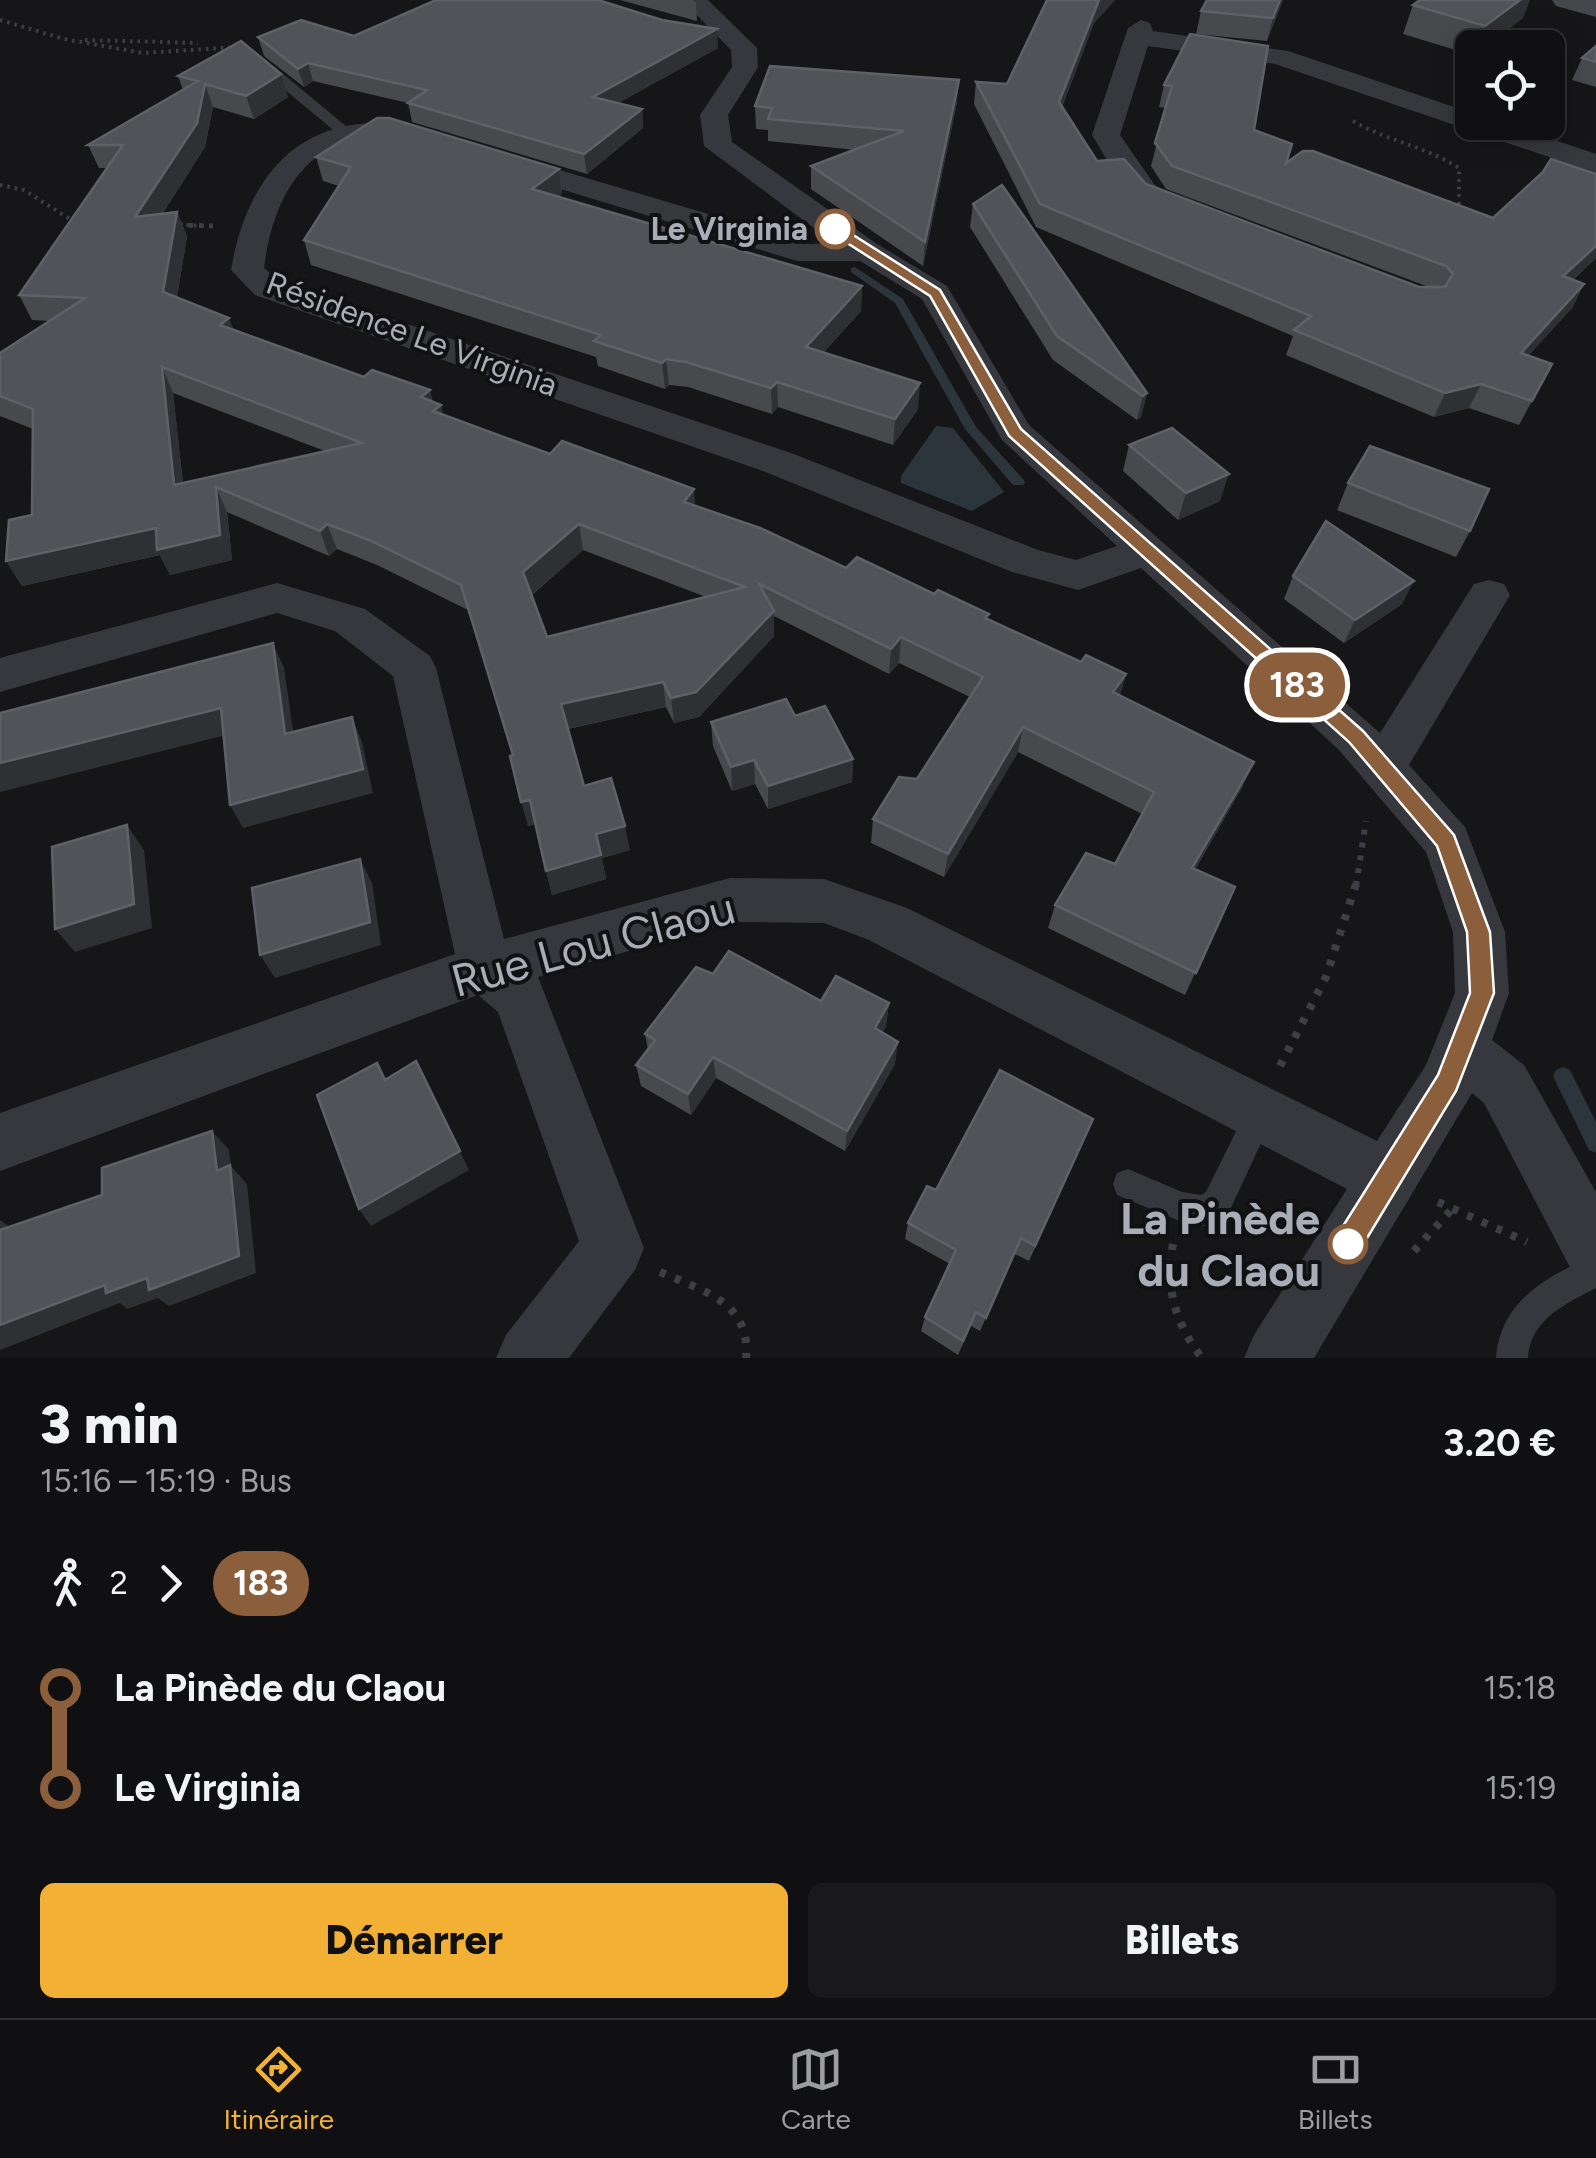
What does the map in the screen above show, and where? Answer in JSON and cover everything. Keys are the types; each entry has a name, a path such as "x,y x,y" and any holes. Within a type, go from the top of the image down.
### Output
{"street":[{"path":"1567,0 1596,8"},
{"path":"690,17 744,48 745,66 714,115 718,146 866,251 935,293 1015,432 1356,736 1374,784 1447,842 1478,932 1482,993 1448,1082 1277,1358"},
{"path":"1189,211 1143,190 1106,135 1139,32 1264,54 1596,164"},
{"path":"342,130 397,130 808,254 866,251"},
{"name":"Résidence Le Virginia","path":"342,130 295,158 257,227 248,248 247,270 267,288 777,462 1027,562 1078,575 1144,550"},
{"path":"1374,784 1489,595"},
{"path":"0,676 277,598 350,620 414,668 485,968 520,996 613,1248 529,1358"},
{"name":"Rue Lou Claou","path":"0,1142 485,968 730,900 824,900 888,924 1268,1092 1387,1178"},
{"path":"1459,1048 1504,1084 1570,1250"}],"lane":[{"path":"251,54 342,130"},
{"path":"1128,1184 1182,1207 1204,1211 1217,1203 1268,1092"},
{"path":"1512,1358 1531,1306 1596,1271"}],"path":[{"path":"0,20 68,40 144,54 172,54 204,43"},
{"path":"68,40 220,43 251,54"},
{"path":"1366,90 1350,101 1347,110 1354,122 1430,149 1459,168 1462,200 1451,221"},
{"path":"0,185 24,190 72,223 90,224"},
{"path":"164,225 257,227"},
{"path":"1268,1092 1328,981 1360,876 1374,784"},
{"path":"1387,1178 1452,1209 1570,1250"},
{"path":"1182,1207 1171,1252 1169,1293 1182,1335 1202,1358"},
{"path":"1414,1251 1452,1209"},
{"path":"613,1248 739,1310 751,1335 746,1358"}],"shaded area":[{"path":"936,426 953,428 1004,492 972,511 901,483 901,476"}],"building":[{"path":"436,0 598,0 662,20 717,29 593,97 642,109 584,154 408,103 427,90 308,63 298,69 258,37 301,20 354,36"},
{"path":"1047,0 1099,0 1059,102 1097,161 1124,159 1146,184 1419,287 1445,287 1453,274 1446,266 1172,166 1155,143 1172,86 1164,85 1190,34 1268,46 1254,130 1292,144 1286,163 1303,151 1313,151 1493,218 1543,172 1551,159 1596,174 1596,246 1563,276 1584,284 1521,353 1552,364 1532,401 1481,384 1445,393 1294,330 1311,316 1040,204 976,82 1007,84"},
{"path":"1207,0 1280,0 1273,18 1201,11"},
{"path":"1420,0 1520,0 1485,26 1413,5"},
{"path":"241,41 281,74 246,96 205,84 197,123 135,217 177,212 163,292 229,318 220,325 364,377 372,370 430,390 421,397 441,405 433,411 550,454 562,441 694,489 684,502 760,528 846,568 857,557 934,594 938,590 989,614 985,618 1081,662 1086,655 1126,674 1113,692 1254,762 1192,868 1235,887 1196,973 1055,905 1086,853 1115,864 1154,792 1023,727 948,854 873,819 899,777 917,779 983,677 901,637 891,649 759,584 774,611 696,692 671,698 663,682 561,704 584,786 611,778 625,826 596,834 601,855 546,871 530,800 521,802 510,756 513,755 461,585 369,540 327,524 320,531 216,487 220,535 157,550 156,528 6,561 9,520 32,515 33,409 0,396 0,353 85,298 19,295 123,145 88,145 198,81 178,76","holes":["162,367 362,443 174,485","579,524 745,587 547,637 523,572"]},
{"path":"1596,46 1596,62 1582,58"},
{"path":"770,66 959,80 925,242 811,166 904,131 768,119 772,108 755,106"},
{"path":"377,118 389,118 559,169 532,189 862,286 806,347 920,383 895,419 777,382 771,388 686,362 666,359 662,363 594,341 601,335 304,240 351,167 316,157"},
{"path":"1002,185 1147,393 1143,396 1057,336 973,204"},
{"path":"1172,428 1229,474 1186,493 1129,445"},
{"path":"1370,446 1489,489 1470,531 1348,483"},
{"path":"1326,521 1414,581 1355,620 1293,576"},
{"path":"273,643 285,734 352,717 363,769 230,805 221,708 0,763 0,713"},
{"path":"786,699 795,716 825,706 853,759 768,786 754,760 731,767 711,722"},
{"path":"127,825 134,904 55,929 52,847"},
{"path":"360,859 370,922 260,955 252,888"},
{"path":"729,951 821,1001 836,976 889,1003 875,1028 898,1042 847,1131 713,1057 688,1094 636,1065 655,1040 645,1034 696,967 713,974"},
{"path":"416,1061 460,1151 359,1209 317,1095 377,1063 385,1080"},
{"path":"1000,1070 1093,1119 1035,1246 1021,1238 986,1318 976,1312 963,1341 925,1317 956,1250 908,1223 927,1186 936,1190"},
{"path":"212,1131 217,1171 230,1165 239,1256 149,1290 147,1278 106,1293 105,1285 0,1325 0,1230 102,1195 102,1168"}],"waterway":[{"path":"855,270 899,301 971,429 1018,482"},
{"path":"1563,1076 1596,1143"}],"bus line":[{"name":"183","path":"835,229 935,293 1015,432 1356,736 1447,842 1478,932 1482,993 1448,1082 1348,1244"}],"place":[{"name":"Le Virginia","path":"835,229"},
{"name":"La Pinède du Claou","path":"1348,1244"}]}
